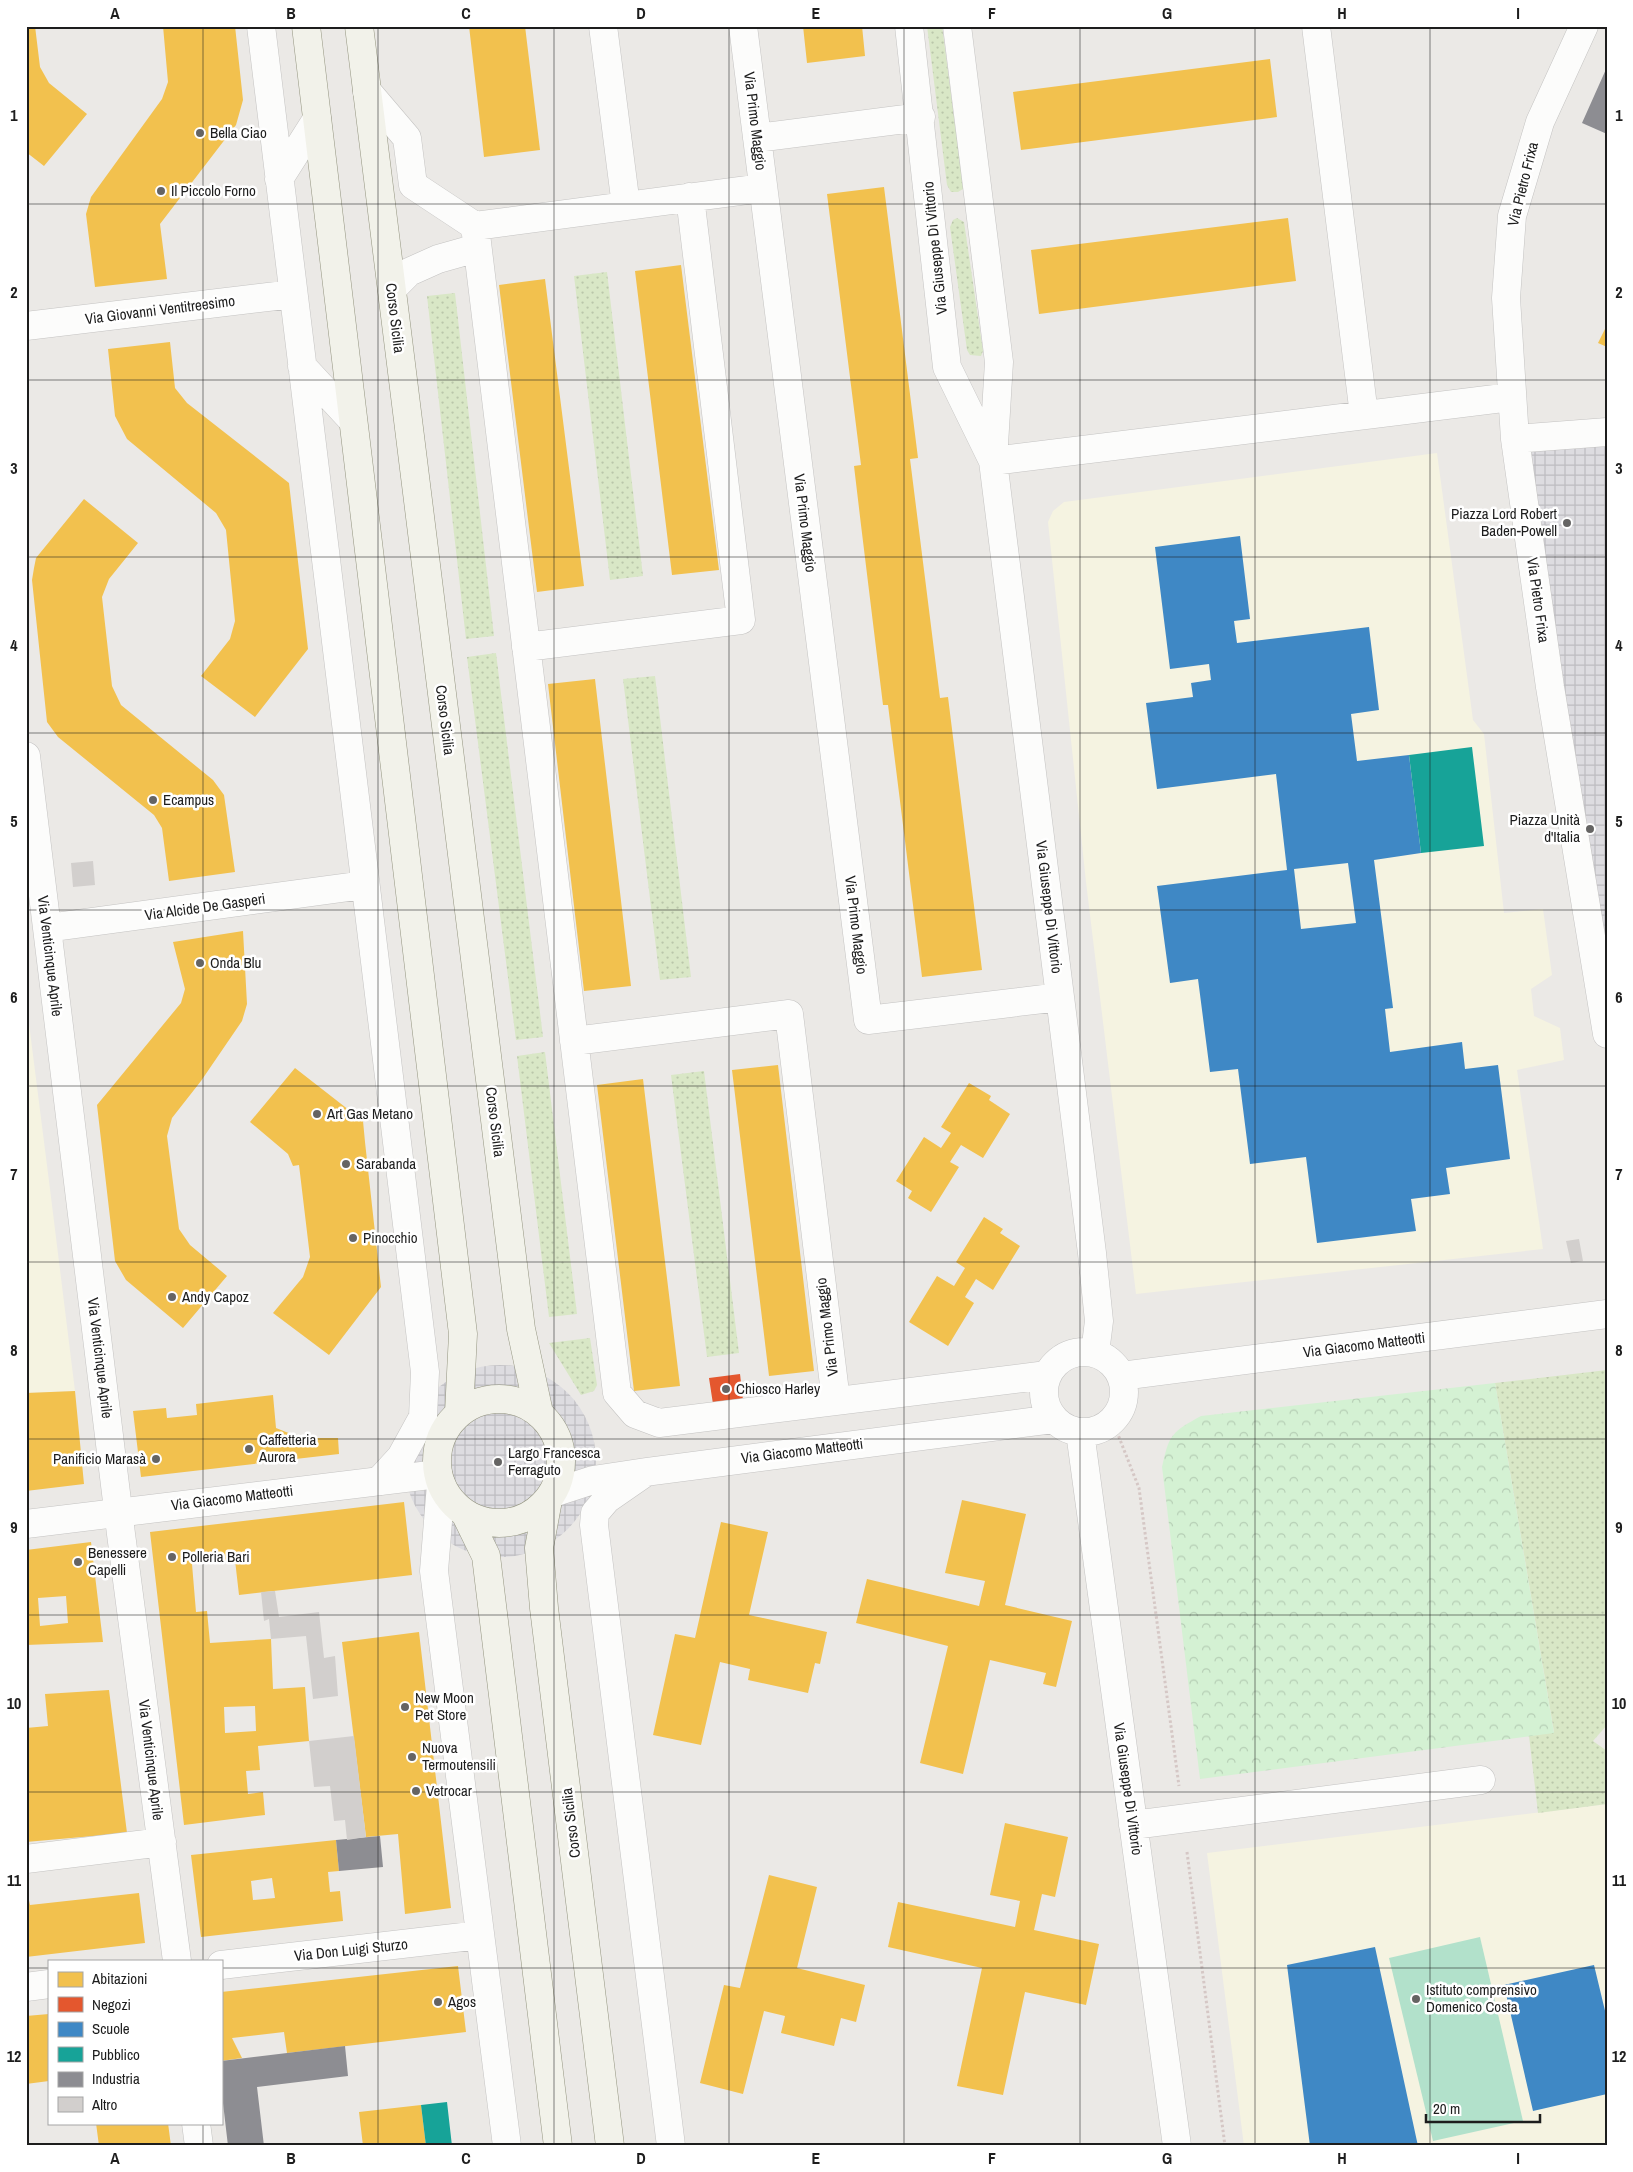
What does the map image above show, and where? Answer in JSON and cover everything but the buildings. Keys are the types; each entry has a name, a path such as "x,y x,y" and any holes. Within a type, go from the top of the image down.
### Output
{"main road":[{"path":"306,26 463,1334 459,1413"},
{"name":"Corso Sicilia","path":"359,26 521,1330 539,1413"},
{"path":"499,1399 520,1402 539,1413 554,1429 562,1450 561,1472 551,1497 531,1515 510,1523 487,1522 465,1513 451,1501 439,1479 438,1450 446,1429 459,1413 478,1402 499,1399"},
{"name":"Corso Sicilia","path":"551,1497 539,1548 544,1608 610,2146"},
{"path":"465,1513 486,1556 558,2146"}],"street":[{"path":"261,26 364,885 425,1372 423,1417 401,1457 379,1481"},
{"path":"603,26 626,206"},
{"name":"Via Primo Maggio","path":"743,26 868,1020 1060,997"},
{"name":"Via Giuseppe Di Vittorio","path":"910,26 947,367 993,461"},
{"name":"Via Giuseppe Di Vittorio","path":"957,26 999,362 993,461 1099,1321 1095,1353"},
{"path":"1316,26 1364,415"},
{"name":"Via Pietro Frixa","path":"1584,26 1540,122 1512,216 1506,298 1515,439 1550,687 1605,999 1607,1034"},
{"path":"367,91 407,138 414,185 476,237 617,1393 634,1414 659,1423 1047,1375"},
{"path":"757,138 921,118"},
{"path":"279,179 317,119"},
{"path":"392,289 410,272 476,237 626,206 763,188"},
{"path":"526,647 741,620 690,198"},
{"name":"Via Giovanni Ventitreesimo","path":"26,326 293,294"},
{"path":"302,366 353,421"},
{"path":"993,461 1511,397"},
{"path":"1515,439 1607,432"},
{"name":"Via Venticinque Aprile","path":"26,756 119,1512 177,1960"},
{"name":"Via Alcide De Gasperi","path":"47,928 364,885"},
{"name":"Via Primo Maggio","path":"574,1041 789,1014 836,1401"},
{"name":"Via Giacomo Matteotti","path":"1121,1376 1607,1314"},
{"path":"1073,1353 1095,1353 1106,1358 1115,1366 1121,1376 1124,1387 1124,1399 1120,1410 1103,1427 1092,1431 1080,1432 1070,1429 1053,1419 1046,1404 1044,1389 1047,1375 1062,1358 1073,1353"},
{"name":"Via Giacomo Matteotti","path":"551,1497 593,1480 1053,1419"},
{"name":"Via Giuseppe Di Vittorio","path":"1080,1432 1176,2146"},
{"path":"646,1472 607,1499 595,1513 594,1525 671,2146"},
{"path":"439,1479 434,1571 507,2146"},
{"name":"Via Giacomo Matteotti","path":"26,1524 379,1481 439,1479"},
{"path":"1133,1825 1481,1780"},
{"path":"26,1859 162,1842"},
{"name":"Via Don Luigi Sturzo","path":"222,1964 480,1935"},
{"path":"26,1987 48,1984"},
{"path":"196,2124 199,2146"}],"path":[{"path":"1112,1420 1139,1488 1225,2146"}],"shaded area":[{"name":"Piazza Lord Robert Baden-Powell","path":"1607,432 1607,1034 1515,439"},
{"path":"1437,453 1473,720 1484,734 1504,913 1543,909 1552,975 1531,989 1534,1016 1560,1028 1564,1060 1517,1070 1543,1249 1136,1294 1086,882 1048,522 1053,511 1064,502"},
{"path":"26,1000 50,1189 75,1391 26,1393"},
{"name":"Largo Francesca Ferraguto","path":"500,1365 528,1369 553,1381 568,1393 580,1408 592,1433 596,1461 592,1489 580,1514 568,1529 553,1541 528,1553 500,1557 472,1553 447,1541 432,1529 420,1514 408,1489 404,1461 408,1433 420,1408 432,1393 447,1381 472,1369"},
{"name":"Istituto comprensivo Domenico Costa","path":"1607,1804 1607,2146 1244,2146 1207,1853"}],"green space":[{"path":"927,26 942,26 963,184 963,189 958,192 951,192 947,185"},
{"path":"957,218 964,222 983,351 981,356 970,355 967,350 950,227 953,220"},
{"path":"607,272 643,576 610,580 574,276"},
{"path":"455,293 494,636 466,639 427,296"},
{"path":"496,653 543,1037 516,1040 467,657"},
{"path":"655,676 691,977 660,980 623,679"},
{"path":"545,1052 577,1314 549,1317 517,1056"},
{"path":"704,1071 739,1353 707,1357 671,1075"},
{"path":"590,1338 597,1385 594,1391 581,1395 549,1343"},
{"path":"1607,1370 1607,1725 1593,1741 1607,1751 1607,1804 1538,1813 1529,1736 1554,1732 1495,1383"},
{"path":"1495,1383 1554,1733 1200,1779 1162,1467 1167,1447 1173,1435 1201,1416"},
{"path":"1480,1937 1523,2121 1433,2141 1389,1958"}],"place":[{"name":"Bella Ciao","path":"200,133"},
{"name":"Il Piccolo Forno","path":"161,191"},
{"name":"Piazza Lord Robert Baden-Powell","path":"1567,523"},
{"name":"Ecampus","path":"153,800"},
{"name":"Piazza Unità d'Italia","path":"1590,829"},
{"name":"Onda Blu","path":"200,963"},
{"name":"Art Gas Metano","path":"317,1114"},
{"name":"Sarabanda","path":"346,1164"},
{"name":"Pinocchio","path":"353,1238"},
{"name":"Andy Capoz","path":"172,1297"},
{"name":"Chiosco Harley","path":"726,1389"},
{"name":"Caffetteria Aurora","path":"249,1449"},
{"name":"Panificio Marasà","path":"156,1459"},
{"name":"Largo Francesca Ferraguto","path":"498,1462"},
{"name":"Polleria Bari","path":"172,1557"},
{"name":"Benessere Capelli","path":"78,1562"},
{"name":"New Moon Pet Store","path":"405,1707"},
{"name":"Nuova Termoutensili","path":"412,1757"},
{"name":"Vetrocar","path":"416,1791"},
{"name":"Istituto comprensivo Domenico Costa","path":"1416,1999"},
{"name":"Agos","path":"438,2002"}]}
